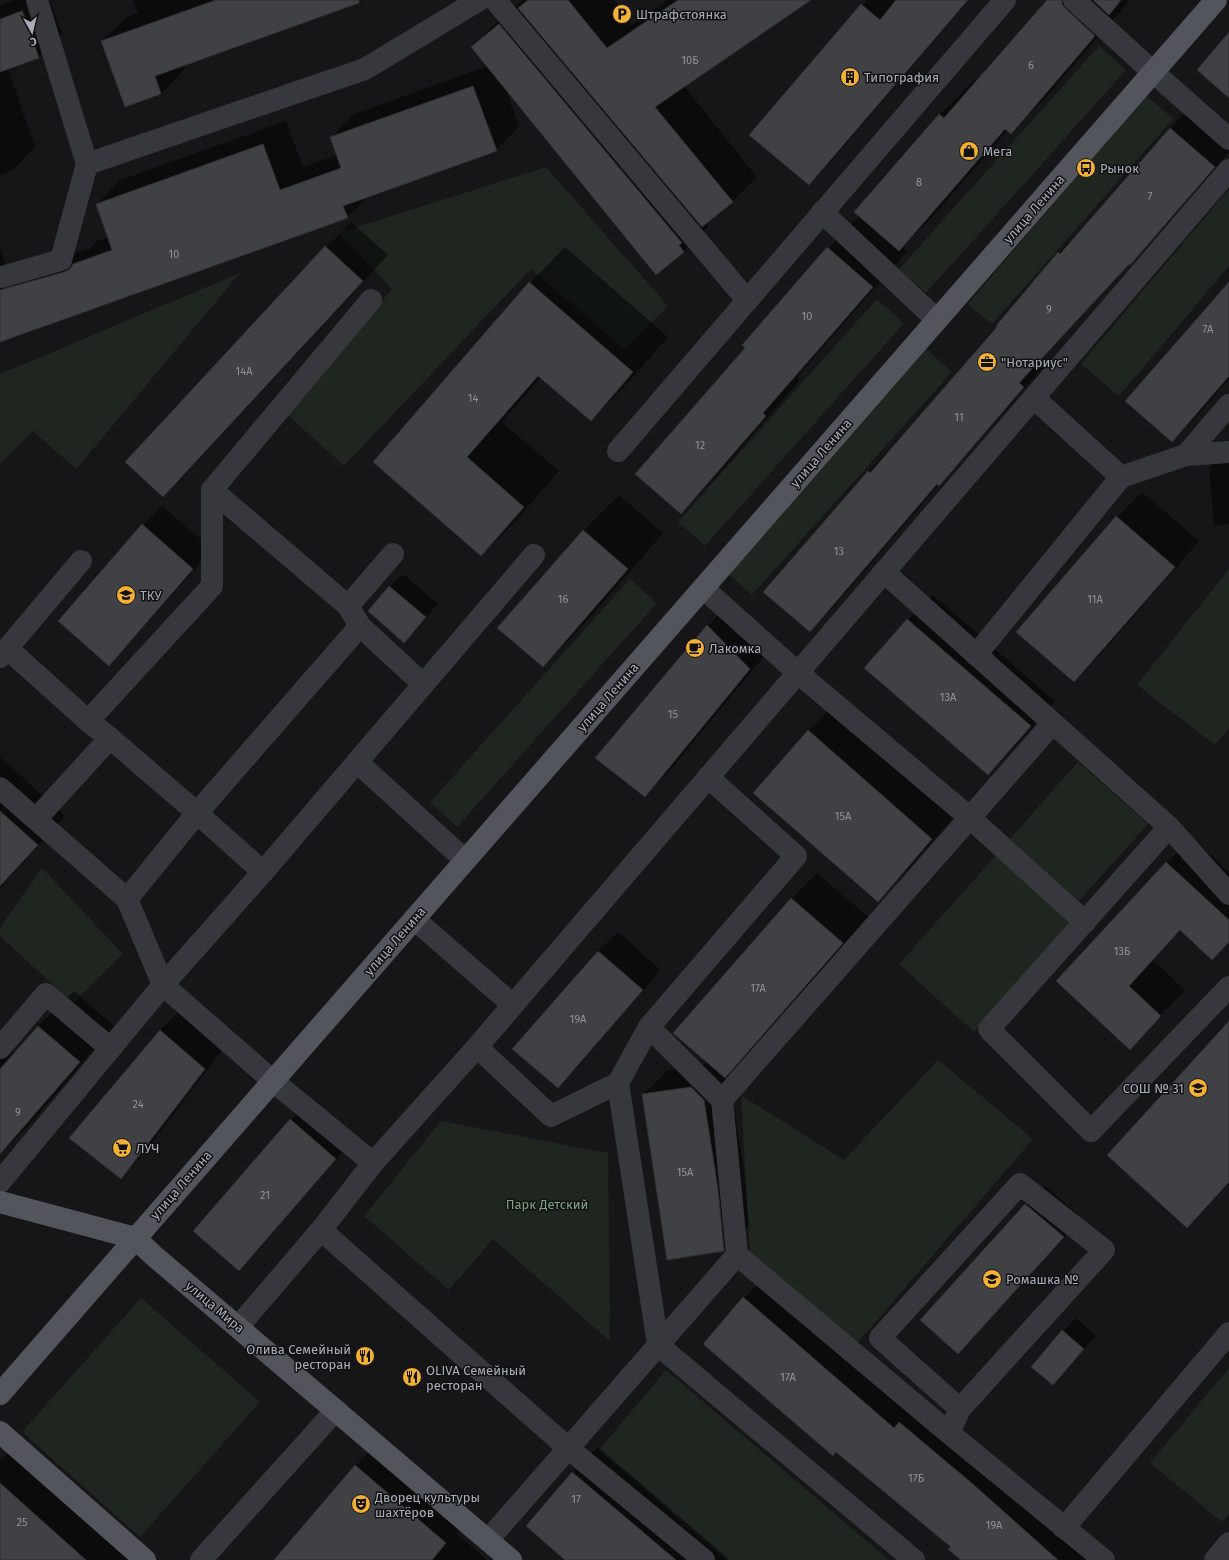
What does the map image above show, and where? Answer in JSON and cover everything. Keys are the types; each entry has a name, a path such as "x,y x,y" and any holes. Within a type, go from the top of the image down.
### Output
{"main road":[{"name":"улица Ленина","path":"0,1394 1216,0"},
{"path":"0,1202 136,1238"},
{"name":"улица Мира","path":"136,1238 153,1255 511,1560"},
{"path":"0,1432 144,1560"}],"street":[{"path":"2,277 61,260 87,164 37,0"},
{"path":"87,164 365,69 479,0"},
{"path":"495,0 747,300"},
{"path":"618,450 1005,0"},
{"path":"1074,0 1229,139"},
{"path":"238,1327 321,1230 373,1163 477,1047 1229,170"},
{"path":"822,212 937,320"},
{"path":"88,721 212,586 212,490 371,300"},
{"path":"1034,398 1121,477"},
{"path":"1186,455 1229,406"},
{"path":"976,655 1121,477 1186,455 1229,452"},
{"path":"212,490 348,606 360,626 423,684"},
{"path":"348,606 393,554"},
{"path":"0,1182 163,985 263,872 534,555"},
{"path":"81,562 4,653 110,738 263,872"},
{"path":"884,572 1052,724 1169,827 1229,894"},
{"path":"703,588 797,672 969,817 1085,922"},
{"path":"127,899 197,813 360,626"},
{"path":"722,1100 1052,724"},
{"path":"36,819 110,738"},
{"path":"357,762 465,860"},
{"path":"477,1047 551,1116 618,1083 649,1027 796,856 708,777"},
{"path":"0,788 127,899 163,985 273,1081 373,1163"},
{"path":"1169,827 989,1029 1091,1131 1229,987"},
{"path":"414,919 513,1005"},
{"path":"0,1048 46,994 110,1048"},
{"path":"649,1027 722,1100 737,1255 949,1433 1104,1560"},
{"path":"618,1083 658,1345 914,1560"},
{"path":"949,1433 960,1409 1104,1250 1020,1184 880,1338 960,1409"},
{"path":"321,1230 568,1448 704,1560"},
{"path":"488,1540 737,1255"},
{"path":"1064,1528 1229,1333"},
{"path":"201,1560 336,1410"},
{"path":"1214,1560 1229,1543"}],"green space":[{"path":"1099,46 1126,70 926,293 899,269"},
{"path":"1146,95 1173,119 992,324 968,304"},
{"path":"546,167 668,306 624,349 531,269 344,466 288,415 392,289 338,233"},
{"path":"1229,189 1229,266 1119,396 1081,364"},
{"path":"240,273 76,469 33,431 0,464 0,374"},
{"path":"877,299 904,323 705,546 678,522"},
{"path":"925,348 952,372 752,595 725,571"},
{"path":"1229,569 1229,728 1215,745 1137,685"},
{"path":"630,579 657,603 457,827 430,802"},
{"path":"1078,762 1148,824 1076,904 1007,842"},
{"path":"997,854 1073,922 974,1032 899,964"},
{"path":"42,868 123,954 73,1003 0,936 0,928"},
{"path":"938,1060 1033,1139 854,1347 750,1255 741,1095 844,1160"},
{"name":"Парк Детский","path":"441,1121 608,1153 610,1341 493,1239 449,1290 364,1216"},
{"path":"141,1298 260,1402 140,1537 22,1432"},
{"path":"1229,1368 1229,1514 1222,1522 1150,1463"},
{"path":"666,1370 889,1560 726,1560 599,1450"}],"building":[{"path":"216,0 359,0 359,3 155,76 161,94 125,107 101,41"},
{"path":"528,0 568,0 607,48 678,0 811,0 655,107 733,202 702,227 518,8"},
{"name":"Типография","path":"896,0 968,0 809,185 749,135 861,4 880,20"},
{"path":"1047,0 1062,0 1062,4 1066,9 1095,36 1011,134 1005,129 899,251 854,212 939,114 944,118"},
{"path":"1093,0 1121,0 1109,15"},
{"path":"22,11 39,58 0,72 0,19"},
{"path":"499,24 682,243 679,245 684,252 656,275 471,47"},
{"path":"1229,32 1229,98 1197,70"},
{"path":"473,86 497,151 343,206 348,218 0,342 0,290 64,272 70,269 73,264 112,250 96,204 263,144 280,190 341,168 330,137"},
{"path":"1170,128 1215,167 1130,265 1129,264 1019,383 1024,387 939,486 937,484 810,632 763,592 868,471 870,473 997,327 996,326 1058,252 1060,254"},
{"path":"325,246 363,281 163,497 125,462"},
{"path":"827,247 873,287 763,413 766,416 681,514 635,474 745,348 742,345"},
{"path":"529,282 633,372 591,421 538,376 467,457 524,507 481,556 373,462"},
{"path":"1229,282 1229,376 1172,442 1125,401"},
{"path":"1116,516 1175,567 1074,682 1016,632"},
{"name":"ТКУ","path":"142,524 193,569 109,666 58,621"},
{"path":"583,530 628,569 543,667 497,628"},
{"path":"389,586 426,617 404,643 368,611"},
{"path":"907,619 1031,726 988,775 864,668"},
{"path":"707,625 750,669 645,797 595,758"},
{"path":"808,730 932,839 878,902 753,793"},
{"path":"0,811 38,845 0,886"},
{"path":"1166,862 1229,920 1229,942 1212,960 1180,930 1129,986 1161,1016 1130,1050 1056,981"},
{"path":"791,898 843,943 725,1078 673,1033"},
{"path":"598,951 643,990 558,1088 512,1049"},
{"name":"СОШ № 31","path":"1229,1021 1229,1182 1187,1228 1107,1155"},
{"path":"38,1026 80,1062 0,1154 0,1069"},
{"path":"160,1030 205,1069 121,1179 69,1138"},
{"path":"691,1087 704,1100 718,1189 724,1251 667,1260 642,1094"},
{"path":"290,1119 336,1159 239,1271 193,1231"},
{"name":"Ромашка №","path":"1025,1204 1064,1237 958,1354 920,1320"},
{"path":"743,1297 894,1428 899,1422 974,1485 1058,1560 961,1560 948,1549 951,1547 836,1452 833,1456 703,1344"},
{"path":"1062,1330 1084,1349 1053,1385 1031,1367"},
{"name":"Дворец культуры шахтёров","path":"355,1465 446,1543 432,1560 274,1560"},
{"path":"572,1472 676,1560 565,1560 526,1526"},
{"path":"0,1483 86,1560 0,1560"}],"place":[{"name":"Штрафстоянка","path":"622,14"},
{"name":"Типография","path":"850,77"},
{"name":"Мега","path":"969,151"},
{"name":"Рынок","path":"1086,168"},
{"name":"\"Нотариус\"","path":"987,362"},
{"name":"ТКУ","path":"126,595"},
{"name":"Лакомка","path":"695,648"},
{"name":"СОШ № 31","path":"1198,1088"},
{"name":"ЛУЧ","path":"122,1148"},
{"name":"Ромашка №","path":"992,1279"},
{"name":"Олива Семейный ресторан","path":"365,1356"},
{"name":"OLIVA Семейный ресторан","path":"412,1377"},
{"name":"Дворец культуры шахтёров","path":"361,1504"}]}
